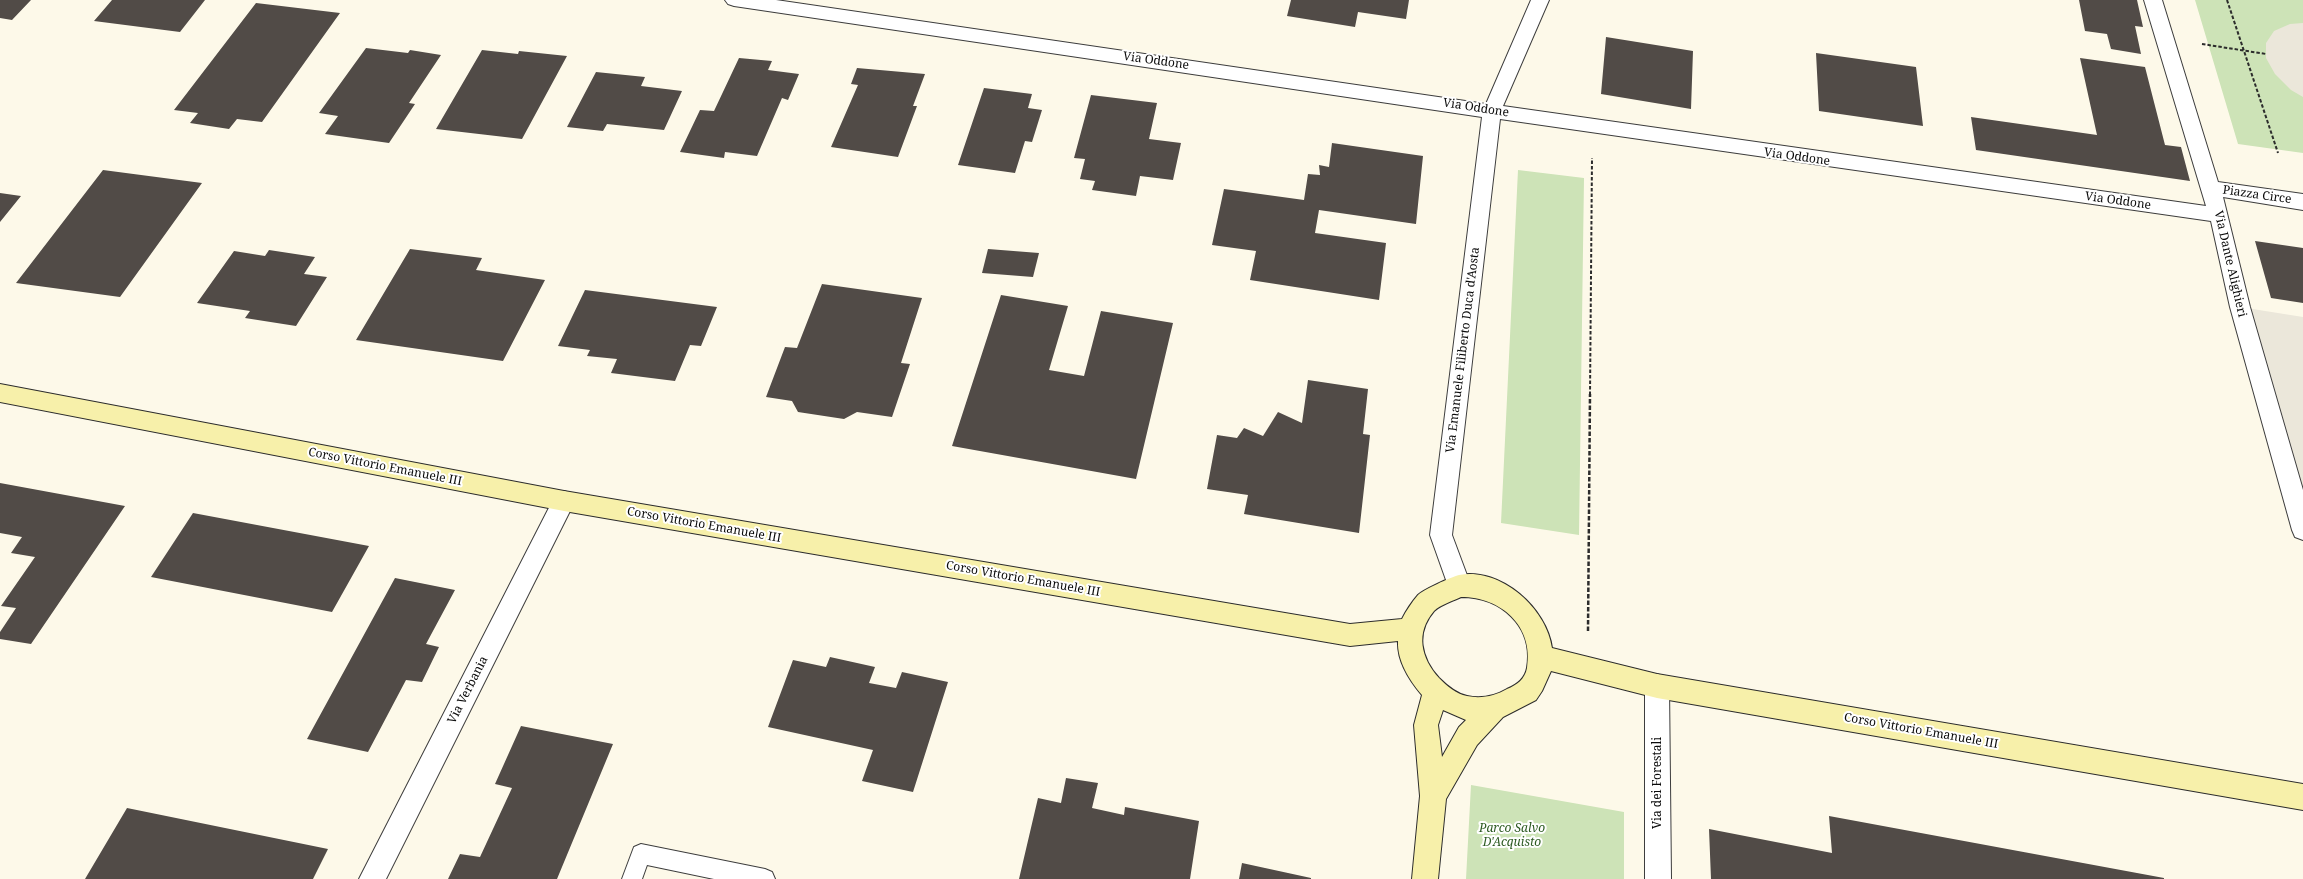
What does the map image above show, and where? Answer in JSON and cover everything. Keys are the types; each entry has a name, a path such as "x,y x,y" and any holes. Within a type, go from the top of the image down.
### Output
{"street":[{"name":"Via Oddone","path":"734,0 1492,111 1593,128 2219,215"},
{"name":"Via Emanuele Filiberto Duca d'Aosta","path":"1459,586 1441,535 1492,111 1540,0"},
{"name":"Via Dante Alighieri","path":"2153,0 2219,215 2240,307 2303,530"},
{"name":"Piazza Circe","path":"2211,188 2303,202"},
{"name":"Corso Vittorio Emanuele III","path":"0,393 564,501 1350,635 1410,629"},
{"name":"Via Verbania","path":"372,879 564,501"},
{"path":"1459,586 1479,587 1499,593 1516,604 1530,620 1539,638 1542,657 1538,676 1528,692 1513,703 1494,710 1473,710 1452,704 1435,693 1422,680 1413,663 1409,646 1410,629 1416,613 1427,600 1442,591 1459,586"},
{"name":"Corso Vittorio Emanuele III","path":"1542,657 1588,670 1657,686 2303,796"},
{"name":"Via dei Forestali","path":"1657,686 1658,879"},
{"path":"1424,879 1433,796 1426,725 1435,693"},
{"path":"1433,796 1468,736 1494,710"}],"lane":[{"path":"632,879 641,854 765,879"}],"path":[{"path":"2227,0 2278,154"},
{"path":"2196,43 2266,54"},
{"path":"1588,670 1593,128"}],"green space":[{"path":"2195,0 2303,0 2303,153 2238,144"},
{"path":"1518,170 1584,178 1579,535 1501,523"},
{"name":"Parco Salvo D'Acquisto","path":"1471,785 1624,812 1624,879 1466,879"}],"shaded area":[{"path":"2303,23 2303,97 2291,90 2275,74 2266,58 2266,43 2274,31 2290,24"},
{"path":"2240,307 2303,317 2303,530"}],"building":[{"path":"0,0 31,0 12,20 0,18"},
{"path":"112,0 205,0 180,32 94,21"},
{"path":"1291,0 1409,0 1406,19 1358,12 1355,27 1287,16"},
{"path":"2079,0 2137,0 2143,27 2135,26 2141,54 2111,49 2107,34 2085,31"},
{"path":"256,3 340,13 262,122 237,119 229,129 190,123 198,113 174,110"},
{"path":"1606,37 1693,51 1691,109 1601,94"},
{"path":"366,48 408,53 410,50 441,55 409,103 415,104 389,143 325,134 338,116 319,113"},
{"path":"482,50 518,54 519,51 567,56 522,139 436,129"},
{"path":"1816,53 1916,67 1923,126 1819,111"},
{"path":"739,58 772,61 768,70 799,74 788,100 782,98 757,156 725,152 724,158 680,152 700,110 714,111"},
{"path":"2080,58 2145,67 2165,145 2181,147 2190,181 1976,150 1971,117 2097,135"},
{"path":"857,68 925,74 913,106 917,106 898,157 831,147 858,85 851,84"},
{"path":"596,72 645,77 641,86 682,91 664,130 607,124 603,131 567,127"},
{"path":"984,88 1032,94 1028,108 1042,110 1032,142 1025,141 1015,173 958,165"},
{"path":"1091,95 1157,103 1149,139 1181,143 1173,180 1140,176 1136,196 1092,190 1095,181 1080,179 1085,159 1074,158"},
{"path":"1332,143 1423,156 1416,224 1319,210 1315,233 1386,243 1379,300 1250,280 1256,251 1212,245 1224,189 1304,200 1308,174 1320,175 1319,165 1329,167"},
{"path":"103,170 202,183 120,297 16,283"},
{"path":"0,193 21,196 0,222"},
{"path":"2255,241 2303,248 2303,303 2271,298"},
{"path":"410,249 482,258 476,270 545,280 503,361 356,340"},
{"path":"988,249 1039,253 1033,277 982,273"},
{"path":"269,250 315,257 304,274 327,277 296,326 245,318 250,311 197,303 234,251 265,256"},
{"path":"822,284 922,298 901,363 910,364 892,417 857,412 844,419 798,412 792,401 766,397 785,347 797,348"},
{"path":"585,290 717,307 701,346 690,345 675,381 611,373 617,359 587,356 590,350 558,346"},
{"path":"1001,295 1068,306 1049,370 1084,376 1101,311 1173,323 1136,479 952,446"},
{"path":"1308,380 1368,389 1363,434 1370,435 1359,533 1244,514 1248,495 1207,489 1217,435 1237,438 1244,428 1263,436 1278,412 1302,423"},
{"path":"0,483 125,506 31,644 0,639 0,632 16,608 1,606 35,557 11,553 22,537 0,533"},
{"path":"193,513 369,546 332,612 151,577"},
{"path":"395,578 455,590 426,644 439,647 422,682 406,680 368,752 307,739"},
{"path":"830,657 875,667 869,683 896,688 902,672 948,682 913,792 862,781 873,750 768,727 793,660 826,667"},
{"path":"521,726 613,744 557,879 448,879 460,854 480,857 512,788 495,784"},
{"path":"1066,778 1098,783 1092,808 1124,815 1125,807 1199,821 1190,879 1019,879 1038,798 1061,803"},
{"path":"127,808 328,849 313,879 85,879"},
{"path":"1829,816 2164,879 1711,879 1709,829 1832,853"},
{"path":"1242,863 1311,878 1311,879 1239,879"}]}
